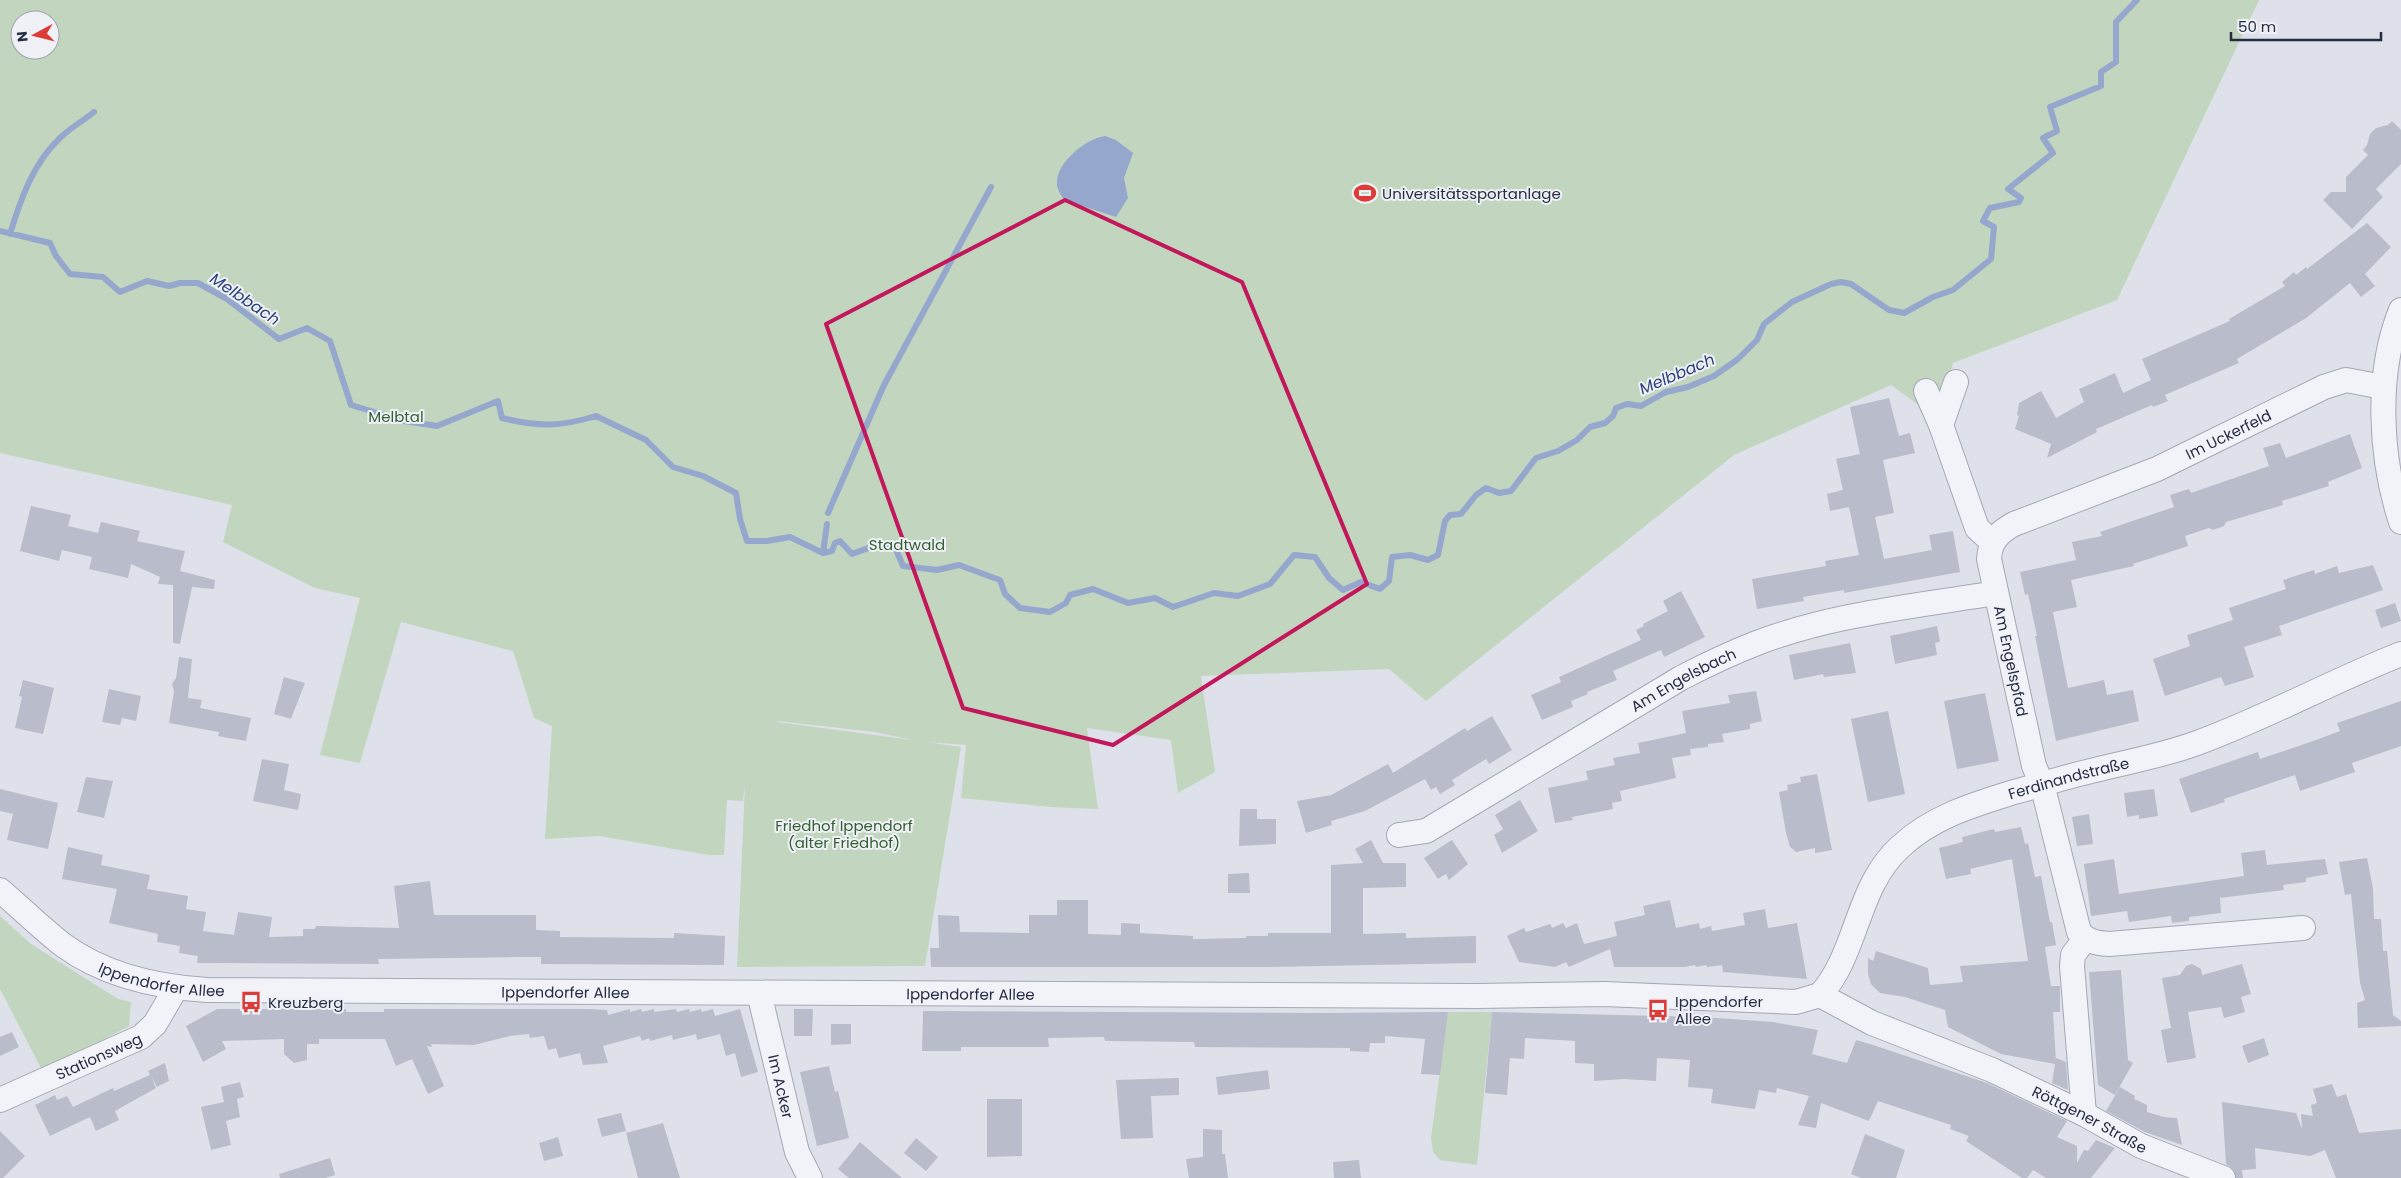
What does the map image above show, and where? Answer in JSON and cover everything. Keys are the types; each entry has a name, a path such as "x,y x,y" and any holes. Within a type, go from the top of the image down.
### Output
{"street":[{"path":"2401,310 2390,384 2386,460 2395,480 2401,522"},
{"name":"Im Uckerfeld","path":"1992,542 2003,530 2014,524 2156,469 2330,385 2346,380 2390,384"},
{"path":"1941,425 1956,382"},
{"path":"1926,392 1941,425 1977,528 1992,542"},
{"name":"Am Engelspfad","path":"1992,542 1989,559 2034,766 2042,784 2075,921 2079,932 2085,939"},
{"name":"Am Engelsbach","path":"1399,835 1426,831 1681,678 1749,646 1787,633 1856,617 1996,593"},
{"name":"Ferdinandstraße","path":"1820,995 1834,980 1871,886 1888,860 1900,847 1928,825 1944,816 1977,803 2042,784 2158,756 2197,743 2401,654"},
{"name":"Ippendorfer Allee","path":"0,890 64,946 87,959 146,982 176,988 259,992 339,990 1476,996 1604,994 1796,1002 1820,995"},
{"path":"2084,1114 2072,966 2073,955 2085,939 2094,943 2109,944 2303,928"},
{"name":"Stationsweg","path":"0,1100 141,1037 154,1024 176,988"},
{"name":"Im Acker","path":"759,993 797,1152 810,1178"},
{"name":"Röttgener Straße","path":"1820,995 1872,1023 1956,1055 2084,1114 2141,1146 2223,1178"}],"highlighted area":[{"path":"1065,200 1242,282 1367,584 1113,745 963,708 826,324"}],"green space":[{"path":"0,0 2259,0 2117,300 1953,363 1939,420 1891,385 1734,455 1426,701 1389,669 1201,676 1215,772 1178,793 1171,740 1087,728 1098,809 1050,807 961,798 966,745 926,742 961,747 925,966 737,967 745,784 743,801 727,800 724,855 709,855 599,836 545,839 552,726 534,718 513,651 401,622 360,763 320,755 360,598 315,588 223,542 232,505 0,453","holes":["777,721 875,732 912,740"]},
{"path":"0,916 31,944 118,999 131,1002 129,1026 43,1072 0,989"},
{"path":"1448,1012 1492,1012 1477,1165 1440,1160 1433,1152 1431,1138"}],"water":[{"path":"1105,136 1116,140 1133,153 1124,178 1128,198 1116,217 1064,200 1057,184 1058,174 1067,159 1074,152 1090,141"}],"building":[{"path":"2392,121 2401,130 2401,164 2376,189 2383,197 2352,229 2323,200 2331,192 2346,192 2346,177 2368,155 2363,150 2367,145 2370,134 2376,128 2388,125"},
{"path":"2367,223 2391,247 2365,274 2375,286 2361,297 2350,283 2306,318 2237,359 2239,363 2165,395 2168,401 2153,407 2152,405 2096,429 2097,432 2047,458 2051,444 2015,429 2019,416 2017,415 2019,403 2041,391 2056,418 2084,402 2079,389 2115,373 2123,393 2151,380 2142,359 2230,321 2229,319 2285,286 2282,282 2294,272 2296,275 2306,267 2307,269"},
{"path":"1889,398 1899,436 1910,433 1915,453 1883,460 1894,513 1875,517 1884,559 1932,550 1929,535 1953,531 1960,572 1844,593 1844,590 1803,597 1804,601 1757,609 1752,579 1826,566 1825,561 1859,555 1849,507 1830,511 1827,494 1843,490 1836,459 1860,454 1850,407"},
{"path":"2350,434 2362,468 2328,482 2329,486 2282,501 2283,505 2226,522 2224,526 2213,530 2209,528 2185,536 2188,546 2133,564 2134,566 2071,580 2077,607 2053,612 2068,688 2104,680 2107,695 2133,690 2139,721 2056,741 2035,636 2037,636 2028,594 2025,595 2020,572 2076,560 2072,542 2102,536 2100,532 2174,507 2170,495 2189,489 2191,493 2269,466 2263,448 2280,443 2286,458"},
{"path":"31,506 71,515 68,526 98,533 101,522 140,531 137,541 185,551 180,571 215,580 214,589 192,587 180,644 173,643 173,585 158,584 160,577 131,564 128,578 89,569 92,557 62,550 59,561 20,551"},
{"path":"2373,565 2383,590 2279,626 2282,635 2244,647 2254,677 2225,686 2221,677 2165,696 2153,659 2190,646 2187,635 2233,620 2229,608 2286,589 2283,580 2314,570 2315,574 2337,566 2339,573"},
{"path":"1681,591 1705,637 1664,657 1661,650 1613,671 1617,680 1587,692 1588,694 1571,701 1573,707 1542,720 1531,695 1561,682 1559,677 1641,640 1636,630 1644,626 1643,624 1668,611 1663,601"},
{"path":"2395,603 2401,621 2381,628 2375,610"},
{"path":"1937,626 1940,642 1935,643 1937,655 1895,664 1890,636"},
{"path":"1850,643 1856,673 1824,677 1823,674 1794,680 1789,655"},
{"path":"179,657 192,659 188,698 202,700 200,708 251,718 246,741 218,736 219,732 169,723 174,691 172,684 176,678"},
{"path":"284,677 305,683 291,719 274,714"},
{"path":"23,680 54,688 43,734 15,728 22,697 19,696"},
{"path":"109,689 141,696 136,721 122,718 120,725 102,722"},
{"path":"1756,691 1762,721 1750,724 1750,729 1722,734 1724,742 1708,744 1708,747 1690,749 1691,755 1672,758 1676,778 1620,791 1622,801 1612,803 1613,809 1572,817 1573,820 1555,823 1548,788 1588,780 1586,771 1615,765 1613,758 1640,753 1638,743 1686,733 1682,711 1730,703 1728,695"},
{"path":"1985,693 1999,761 1957,769 1944,701"},
{"path":"2401,701 2401,746 2352,763 2355,772 2300,791 2295,775 2224,799 2225,802 2191,813 2179,779 2258,752 2260,759 2316,740 2340,731 2337,723"},
{"path":"1888,711 1905,794 1868,802 1851,719"},
{"path":"1492,716 1512,750 1489,764 1486,759 1452,780 1455,785 1440,794 1436,787 1431,790 1425,779 1365,811 1331,821 1332,825 1306,833 1297,801 1331,795 1388,764 1393,773 1465,728 1467,731"},
{"path":"262,759 289,764 284,790 301,794 298,810 253,801"},
{"path":"1817,774 1832,850 1815,853 1815,848 1796,852 1790,847 1786,833 1779,792 1788,790 1787,785 1801,782 1800,777"},
{"path":"86,777 113,781 104,818 77,812"},
{"path":"0,789 58,803 48,849 7,840 13,814 0,811"},
{"path":"2154,789 2158,816 2139,819 2139,815 2127,817 2124,793"},
{"path":"1520,800 1538,831 1502,853 1494,835 1503,829 1495,815"},
{"path":"1240,809 1257,809 1257,819 1276,819 1276,844 1239,846"},
{"path":"2089,814 2093,844 2077,846 2072,817"},
{"path":"2021,827 2025,844 2028,843 2035,877 2041,876 2050,922 2052,922 2056,945 2045,947 2051,986 2060,986 2060,1012 2053,1012 2056,1062 2056,1058 2066,1062 2068,1090 2052,1083 2055,1064 2001,1054 1948,1027 1945,1010 1905,997 1880,993 1871,984 1868,974 1868,958 1873,961 1876,951 1928,968 1930,985 1963,982 1960,966 2028,961 2012,859 1970,869 1971,874 1946,879 1939,848 1963,842 1962,837 1994,829 1995,832"},
{"path":"1371,840 1383,863 1406,863 1406,887 1363,888 1363,934 1406,933 1406,938 1476,936 1476,963 1270,967 931,967 930,948 939,948 938,915 959,916 960,932 1029,933 1029,915 1057,915 1057,900 1088,900 1088,934 1121,935 1121,923 1140,924 1140,933 1193,936 1193,939 1246,938 1246,936 1268,936 1268,933 1331,933 1331,865 1363,863 1355,849"},
{"path":"1452,840 1468,864 1449,880 1446,874 1438,879 1424,858"},
{"path":"68,847 103,855 101,865 150,875 147,889 188,896 186,909 206,912 203,931 234,935 238,912 272,917 269,937 303,936 303,929 315,929 316,926 399,928 394,886 430,881 434,915 536,915 536,930 560,931 560,937 674,938 674,933 725,936 724,965 541,964 541,957 378,959 379,964 197,963 198,956 179,953 180,946 157,942 158,934 109,923 117,889 62,879"},
{"path":"2265,850 2267,865 2325,859 2328,874 2306,878 2306,882 2283,885 2284,890 2220,898 2221,913 2189,917 2189,921 2172,923 2171,916 2129,922 2127,911 2091,916 2084,864 2114,859 2119,894 2244,876 2241,853"},
{"path":"2367,858 2373,888 2374,919 2381,919 2383,951 2387,951 2393,1015 2401,1021 2401,1026 2358,1028 2357,1003 2365,1000 2360,983 2351,894 2345,895 2339,862"},
{"path":"1249,873 1250,893 1228,893 1228,874"},
{"path":"1670,900 1676,928 1699,923 1700,929 1711,926 1712,931 1745,925 1743,913 1765,909 1768,928 1797,923 1807,979 1723,972 1722,965 1707,967 1706,965 1696,967 1695,965 1684,967 1614,967 1610,949 1569,967 1566,962 1555,967 1519,962 1507,936 1524,928 1526,932 1550,924 1552,928 1563,923 1566,928 1577,923 1584,944 1617,936 1614,922 1645,915 1643,906"},
{"path":"2192,964 2201,969 2202,975 2242,964 2251,994 2241,997 2245,1012 2224,1018 2221,1007 2188,1012 2196,1058 2167,1063 2161,1030 2171,1028 2162,978 2180,975 2186,966"},
{"path":"2121,970 2128,1060 2133,1063 2115,1095 2098,1085 2089,972"},
{"path":"217,1009 346,1009 346,1012 384,1012 384,1009 589,1009 607,1010 608,1015 630,1009 630,1012 641,1009 642,1012 654,1009 654,1012 676,1009 677,1012 689,1009 690,1012 701,1009 702,1012 713,1009 715,1016 740,1009 758,1072 741,1077 735,1053 726,1056 720,1034 697,1040 696,1034 673,1040 672,1035 650,1041 649,1038 642,1041 640,1036 603,1046 608,1063 583,1065 580,1053 559,1058 556,1048 548,1050 544,1036 530,1038 529,1034 510,1036 474,1045 431,1044 432,1047 427,1046 444,1086 428,1094 412,1059 396,1066 385,1039 319,1039 319,1044 307,1044 307,1060 294,1063 284,1054 284,1039 222,1041 226,1049 203,1062 186,1026"},
{"path":"794,1009 813,1009 812,1036 794,1036"},
{"path":"923,1011 1448,1012 1440,1075 1421,1074 1425,1039 1385,1036 1385,1043 1370,1043 1369,1052 1350,1051 1350,1048 1195,1047 1194,1042 1105,1041 1104,1037 1048,1038 1049,1047 961,1047 961,1051 922,1051"},
{"path":"1492,1012 1702,1017 1773,1022 1818,1030 1812,1054 1847,1063 1856,1040 1987,1083 2067,1121 2057,1137 2077,1146 2077,1163 2084,1150 2088,1151 2096,1140 2115,1148 2091,1178 2046,1178 2033,1170 2027,1178 2022,1178 1966,1141 1969,1136 1950,1129 1951,1125 1878,1101 1869,1121 1821,1103 1816,1128 1798,1125 1809,1096 1777,1088 1776,1093 1759,1090 1755,1109 1711,1103 1713,1089 1688,1087 1690,1060 1657,1058 1656,1081 1624,1079 1594,1081 1594,1064 1575,1063 1575,1041 1525,1038 1524,1059 1510,1058 1507,1095 1485,1093"},
{"path":"831,1024 851,1024 851,1044 831,1045"},
{"path":"12,1032 19,1047 0,1056 0,1037"},
{"path":"2264,1038 2269,1055 2248,1063 2242,1046"},
{"path":"165,1063 169,1081 157,1087 151,1076 156,1088 115,1111 119,1120 96,1131 90,1117 50,1136 35,1105 55,1095 57,1100 67,1096 73,1107 113,1088 114,1091 150,1075 148,1071"},
{"path":"829,1066 835,1092 838,1091 849,1138 817,1146 800,1072"},
{"path":"1268,1070 1270,1089 1218,1095 1216,1077"},
{"path":"1179,1078 1179,1095 1151,1096 1153,1138 1121,1139 1116,1080"},
{"path":"240,1082 244,1097 237,1099 240,1117 226,1121 231,1145 211,1150 201,1107 224,1102 221,1087"},
{"path":"2332,1084 2337,1097 2346,1094 2359,1133 2401,1129 2401,1178 2336,1178 2325,1150 2310,1156 2255,1148 2256,1169 2242,1170 2243,1178 2236,1178 2234,1170 2226,1164 2222,1102 2296,1113 2302,1129 2301,1114 2313,1116 2311,1105 2317,1103 2313,1089"},
{"path":"2120,1087 2135,1096 2134,1099 2147,1105 2147,1112 2164,1117 2177,1118 2182,1145 2145,1132 2106,1111"},
{"path":"987,1099 1022,1099 1022,1156 987,1157"},
{"path":"621,1113 626,1131 602,1137 597,1119"},
{"path":"663,1123 680,1178 638,1178 626,1133"},
{"path":"1203,1129 1222,1130 1222,1154 1225,1154 1228,1178 1189,1178 1186,1159 1203,1157"},
{"path":"0,1131 25,1156 3,1178 0,1178"},
{"path":"1865,1134 1905,1150 1896,1178 1861,1178 1851,1174"},
{"path":"558,1137 563,1156 544,1161 539,1143"},
{"path":"916,1138 938,1157 926,1171 904,1153"},
{"path":"860,1142 902,1178 849,1178 838,1169"},
{"path":"330,1158 335,1175 325,1178 280,1178 279,1174"},
{"path":"1359,1160 1361,1178 1334,1178 1333,1162"}],"waterway":[{"name":"Melbbach","path":"0,231 50,243 56,256 70,274 103,277 120,292 147,281 169,286 180,283 198,283 227,299 279,339 307,328 330,341 351,405 404,421 437,426 498,401 502,418 527,423 560,424 596,416 646,440 673,467 703,476 736,493 740,519 747,541 767,541 790,537 823,553 832,551 835,543 840,541 852,554 882,543 894,545 903,566 937,570 959,565 1000,580 1005,594 1020,608 1050,612 1066,603 1070,595 1093,589 1128,603 1155,598 1173,607 1214,593 1238,596 1270,584 1294,555 1315,557 1329,578 1343,590 1361,582 1380,589 1389,581 1392,557 1410,555 1428,560 1438,555 1445,521 1450,515 1461,514 1476,495 1486,488 1499,493 1511,491 1536,458 1558,451 1577,440 1590,427 1605,423 1613,416 1616,408 1627,404 1641,406 1666,392 1688,387 1714,376 1738,359 1757,340 1764,324 1792,302 1831,284 1841,282 1851,284 1889,310 1904,313 1933,297 1953,290 1991,259 1994,227 1983,221 1990,208 2019,202 2021,198 2008,189 2053,153 2043,138 2057,131 2050,107 2101,86 2101,72 2116,62 2116,22 2137,0"},
{"path":"10,234 23,196 42,159 64,134 94,112"},
{"path":"828,513 884,385 991,187"},
{"path":"823,553 827,524"}],"place":[{"name":"Universitätssportanlage","path":"1365,193"},
{"name":"Kreuzberg","path":"251,1002"},
{"name":"Ippendorfer Allee","path":"1658,1010"}],"park label":[{"name":"Melbtal","path":"396,416"},
{"name":"Stadtwald","path":"907,544"},
{"name":"Friedhof Ippendorf (alter Friedhof)","path":"844,834"}]}
